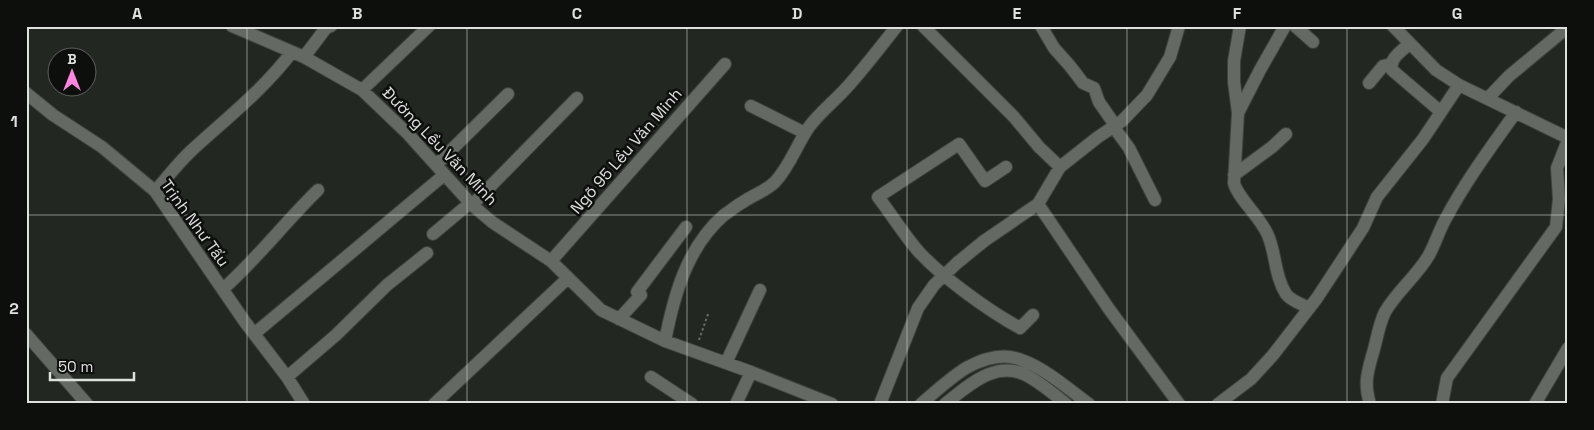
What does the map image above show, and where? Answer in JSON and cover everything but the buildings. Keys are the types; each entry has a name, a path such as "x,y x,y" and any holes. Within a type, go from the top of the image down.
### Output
{"street":[{"name":"Đường Lều Văn Minh","path":"232,26 298,55 362,90 408,134 471,204 492,222 551,261 601,310 665,341 832,404"},
{"path":"155,191 190,153 240,109 278,71 330,26"},
{"path":"362,90 429,26"},
{"path":"665,341 678,288 700,242 723,217 742,202 774,182 787,167 796,147 810,125 849,86 897,26"},
{"path":"923,26 1014,117 1039,147 1060,167"},
{"path":"1041,26 1054,48 1082,83 1094,88 1099,102 1129,148 1155,200"},
{"path":"880,404 918,308 934,285 984,241 1038,204 1060,167 1122,121 1147,95 1170,57 1179,26"},
{"path":"1240,26 1234,61 1234,82 1238,113 1234,175 1235,188 1254,212 1269,238 1277,272 1287,294 1293,300 1309,308"},
{"path":"1238,113 1285,26"},
{"path":"1295,26 1313,42"},
{"path":"1393,26 1436,70 1459,85 1568,139 1557,168 1559,199 1556,227 1447,378 1443,390 1442,404"},
{"path":"1488,98 1509,76 1568,27"},
{"path":"1409,44 1393,60 1391,64 1392,70 1441,112"},
{"name":"Ngõ 95 Lều Văn Minh","path":"551,261 725,64"},
{"path":"1369,83 1382,66 1391,64"},
{"path":"1218,404 1251,379 1273,355 1309,308 1363,228 1377,197 1423,139 1459,85"},
{"name":"Trịnh Như Tấu","path":"26,93 102,147 155,191 254,334 287,377 304,404"},
{"path":"436,164 508,94"},
{"path":"433,234 471,204 577,98"},
{"path":"751,106 805,133"},
{"path":"1370,404 1367,394 1366,377 1375,347 1378,327 1385,313 1395,297 1416,274 1429,254 1445,220 1478,167 1516,112"},
{"path":"1234,175 1286,134"},
{"path":"1006,167 985,181 959,144 878,197 920,252 945,275 1001,318 1020,328 1032,315"},
{"path":"254,334 444,175"},
{"path":"223,289 242,272 289,218 318,190"},
{"path":"1038,204 1110,309 1179,404"},
{"path":"619,319 641,295 637,292 686,227"},
{"path":"287,377 336,335 387,285 427,253"},
{"path":"434,404 568,278"},
{"path":"726,363 760,290"},
{"path":"26,334 84,403"},
{"path":"1535,404 1568,348"},
{"path":"921,404 965,369 993,358 1009,357 1024,361 1047,374 1089,404"},
{"path":"945,404 976,380 994,371 1017,372 1030,377 1062,401 1066,387"},
{"path":"736,404 751,372"},
{"path":"651,377 692,404"}],"path":[{"path":"695,352 708,314"}]}
